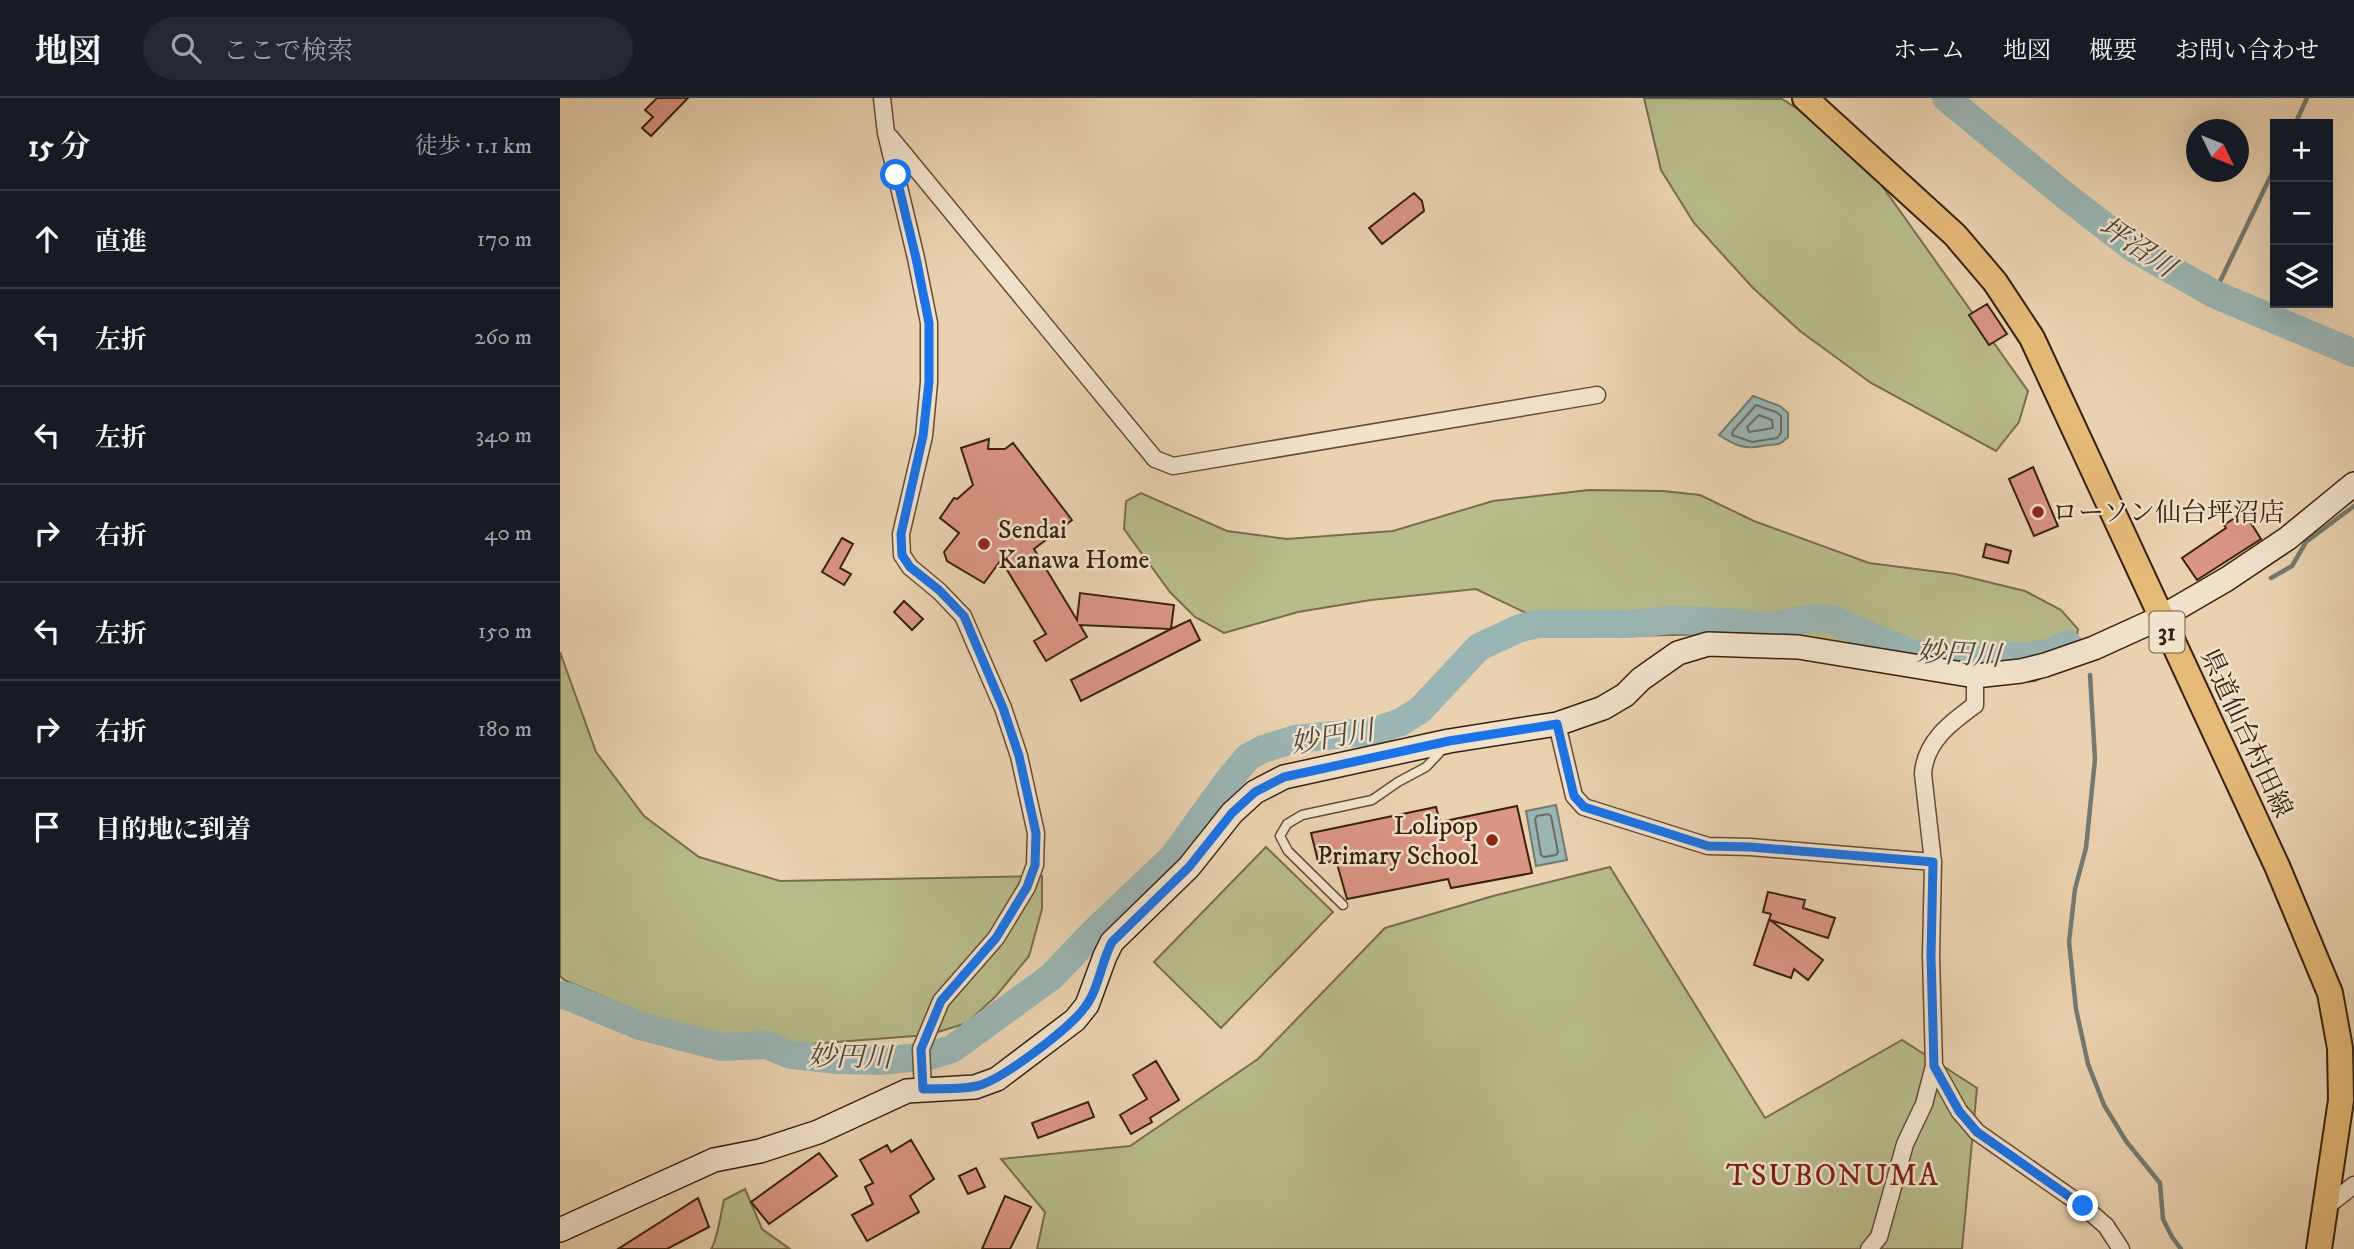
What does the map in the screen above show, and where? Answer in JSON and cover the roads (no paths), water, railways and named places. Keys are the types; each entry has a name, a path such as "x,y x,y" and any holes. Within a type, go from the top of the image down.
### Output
{"main road":[{"name":"県道仙台村田線","path":"1805,98 1955,235 1995,282 2036,348 2277,866 2329,993 2340,1048 2341,1100 2319,1249"}],"street":[{"path":"882,98 886,133 929,323 929,382 923,436 901,534 902,555 910,567 939,590 964,616 1003,708 1019,756 1036,833 1035,865 1027,887 996,938 941,1001 921,1057 923,1089"},
{"path":"886,133 1155,459 1173,466 1597,395"},
{"path":"560,1230 713,1160 760,1151 818,1132 907,1091 975,1087 997,1079 1075,1020 1087,1005 1112,942 1189,867 1232,813 1255,792 1284,777 1449,741 1557,724 1603,708 1625,695 1641,679 1678,653 1708,644 1798,647 1975,676 2021,671 2045,665 2094,648 2160,618 2227,579 2288,538 2354,484"},
{"path":"1869,1249 1879,1237 1905,1144 1924,1104 1934,1066 1931,956 1933,862 1923,775 1924,761 1942,731 1975,705 1975,676"},
{"path":"1557,724 1574,796 1584,807 1708,846 1933,862"},
{"path":"1934,1066 1959,1111 1977,1132 2083,1206 2106,1226 2121,1249"},
{"path":"2326,1207 2354,1185"}],"lane":[{"path":"1343,905 1288,851 1280,836 1287,824 1301,815 1372,800 1426,767 1449,741"}],"water":[{"path":"1753,396 1780,406 1788,413 1788,437 1781,443 1745,447 1719,435"},
{"path":"1556,805 1567,860 1536,866 1526,811"}],"waterway":[{"name":"坪沼川","path":"1946,98 2133,248 2214,294 2354,353"},
{"path":"2297,119 2307,98"},
{"path":"2214,294 2270,177"},
{"path":"2271,578 2292,566 2306,542 2354,506"},
{"name":"妙円川","path":"560,995 640,1026 721,1047 766,1045 791,1055 838,1060 880,1061 929,1056 952,1049 1051,977 1173,857 1248,757 1263,749 1295,739 1375,731 1401,722 1420,710 1479,647 1520,628 1538,624 1629,624 1673,620 1730,622 1764,627 1814,618 1831,619 1919,656 2025,656 2047,653 2068,644"},
{"path":"2090,675 2095,759 2086,848 2075,889 2069,942 2076,1009 2088,1064 2104,1105 2126,1141 2160,1183 2163,1219 2181,1249"}],"place":[{"name":"ローソン仙台坪沼店","path":"2038,512"},
{"name":"Sendai Kanawa Home","path":"984,544"},
{"name":"Lolipop Primary School","path":"1492,840"}],"district":[{"name":"TSUBONUMA","path":"1833,1175"}]}
